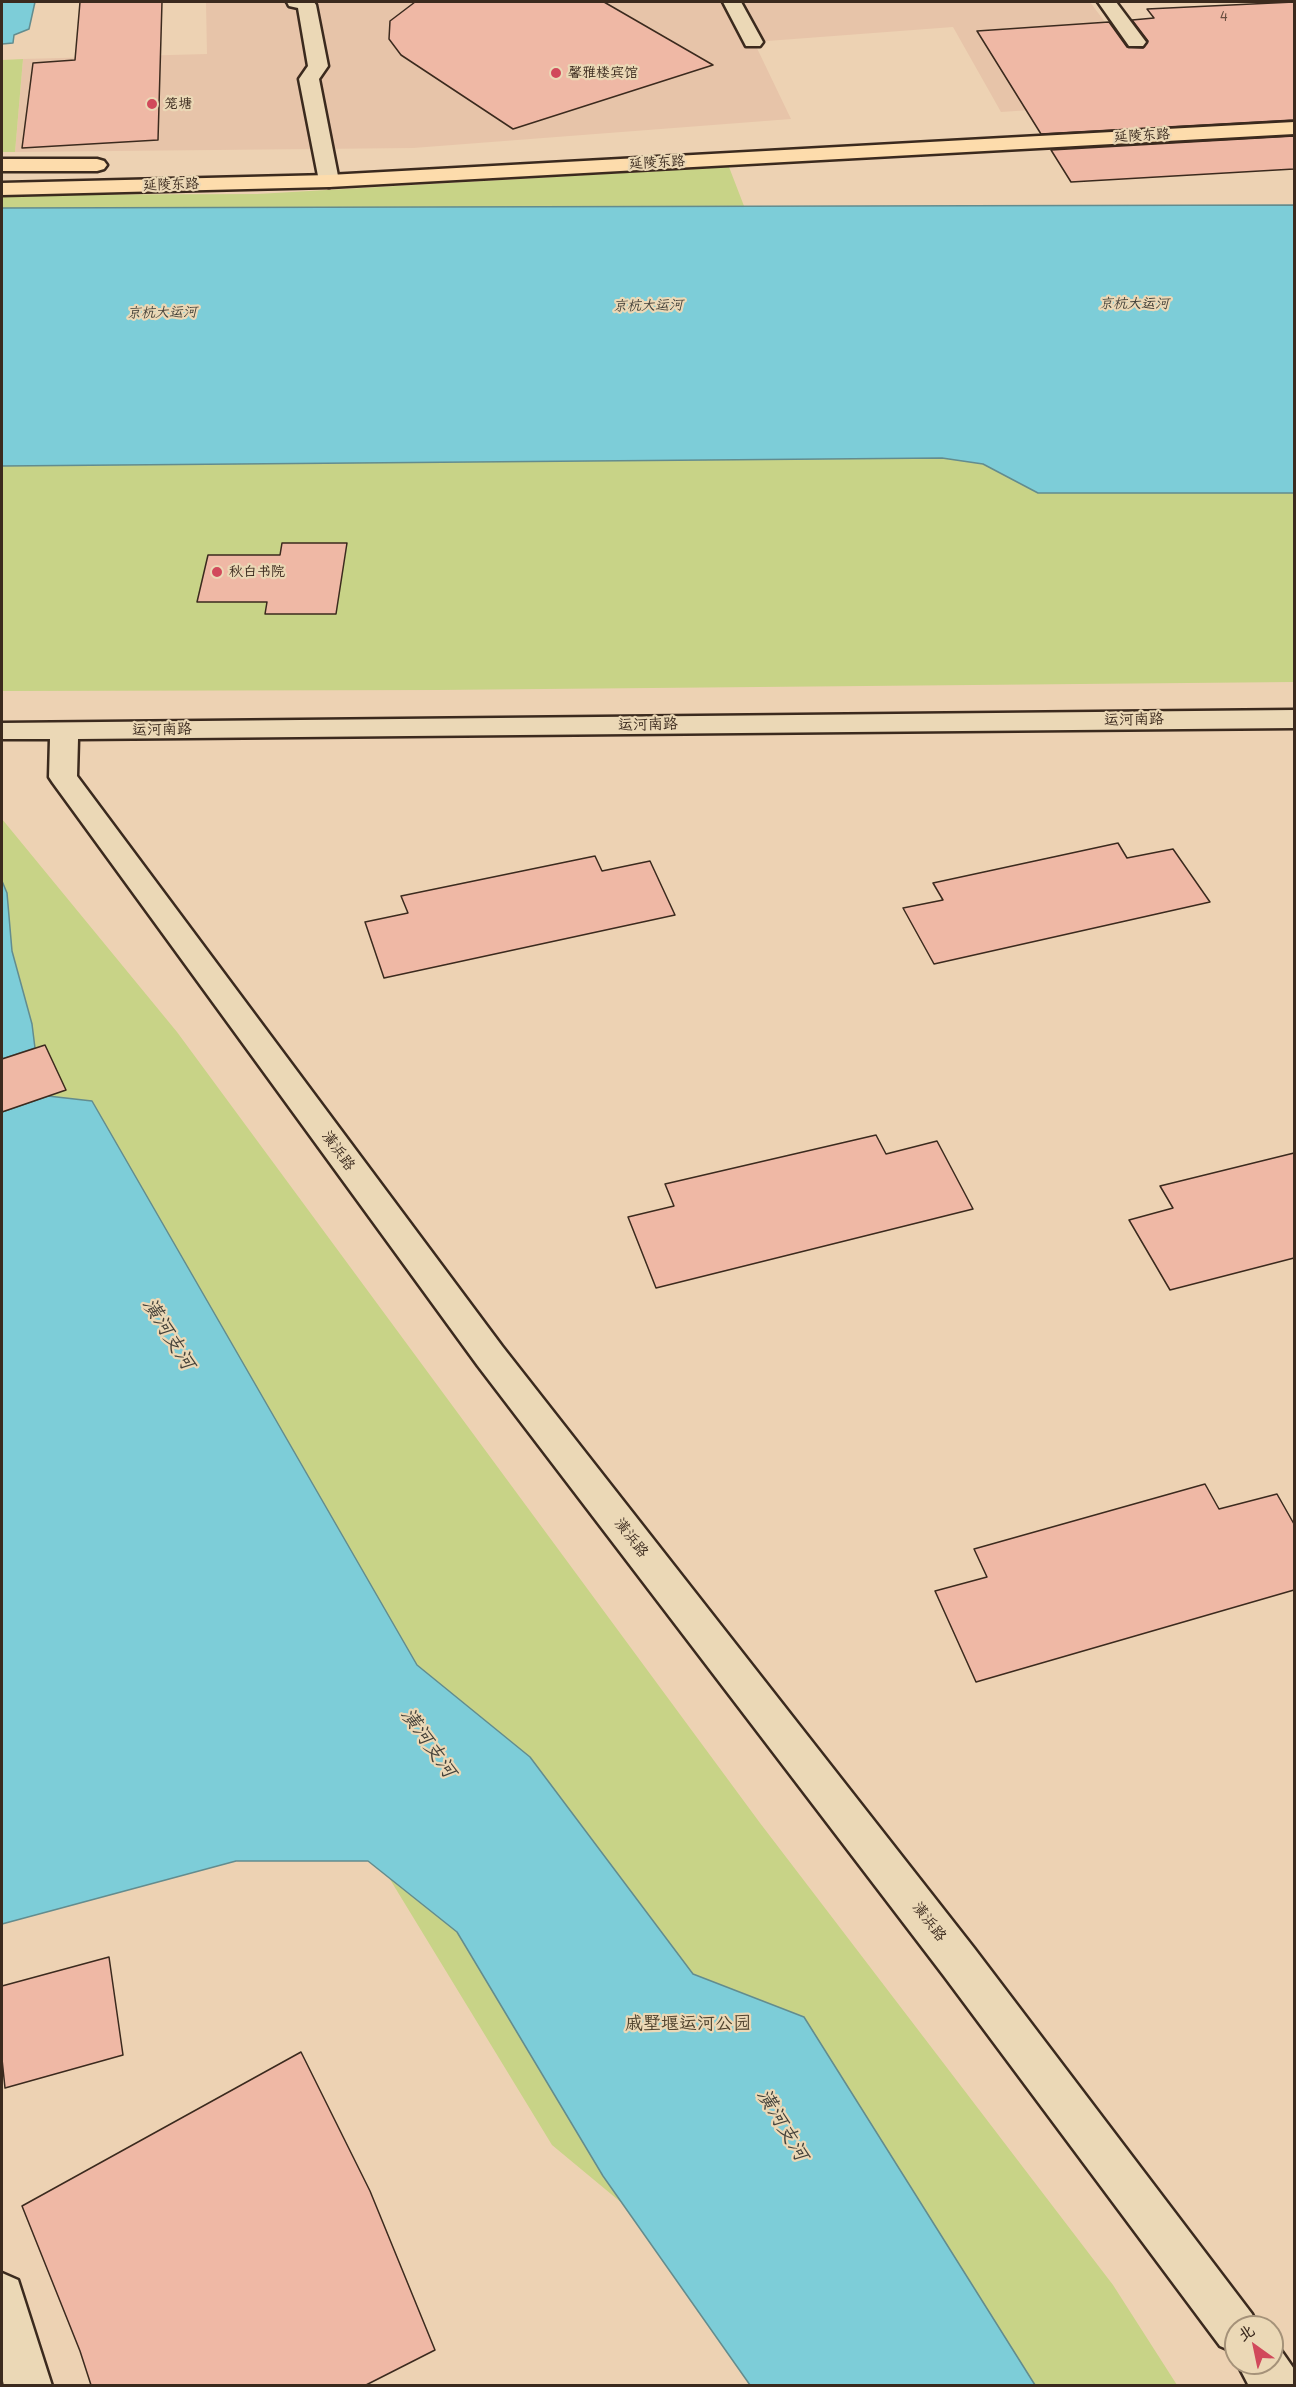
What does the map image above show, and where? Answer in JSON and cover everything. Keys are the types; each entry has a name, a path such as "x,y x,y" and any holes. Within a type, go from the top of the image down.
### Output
{"main road":[{"name":"延陵东路","path":"163,166 328,174 1294,113"},
{"name":"延陵东路","path":"10,189 1294,128"},
{"path":"12,165 116,165"}],"street":[{"path":"296,2 307,5 318,66 309,79 328,174"},
{"path":"309,79 332,65 317,3 320,2"},
{"path":"732,2 753,42"},
{"path":"1107,2 1118,2"},
{"path":"1107,2 1136,42"},
{"name":"运河南路","path":"2,731 1294,719"},
{"name":"潢浜路","path":"64,731 63,777 490,1356 959,1962 1225,2315"},
{"path":"2,2296 28,2385"}],"shaded area":[{"name":"馨雅楼宾馆","path":"206,2 1090,2 1125,49 1294,38 1294,92 1001,112 953,27 754,42 791,119 413,148 15,152 23,59 207,54"}],"green space":[{"path":"23,59 15,152 2,152 2,60"},
{"path":"729,167 744,206 2,213 2,195 257,194"},
{"path":"942,458 983,464 1038,493 1294,493 1294,682 437,690 2,691 2,466"},
{"name":"戚墅堰运河公园","path":"2,819 177,1032 760,1823 1113,2285 1177,2385 841,2385 552,2145 2,1243"}],"water":[{"path":"2,2 35,2 29,29 14,35 13,43 2,44"},
{"name":"京杭大运河","path":"1294,205 1294,493 1038,493 983,464 942,458 2,466 2,208"},
{"path":"2,881 7,893 12,951 32,1024 35,1048 2,1059"},
{"name":"潢河支河","path":"48,1096 92,1101 417,1665 530,1757 693,1974 804,2017 1035,2385 750,2385 603,2176 457,1932 368,1861 236,1861 2,1924 2,1112"}],"building":[{"path":"80,2 162,2 158,140 22,148 33,63 75,60"},
{"name":"馨雅楼宾馆","path":"415,2 604,2 713,65 513,129 401,55 389,39 390,21"},
{"path":"1294,2 1294,120 1041,134 977,31 1109,22 1127,47 1143,48 1148,41 1132,20 1154,18 1147,9"},
{"path":"1294,136 1294,169 1071,182 1051,150"},
{"name":"秋白书院","path":"282,543 347,543 336,614 265,614 267,602 197,602 208,555 280,555"},
{"path":"1118,843 1127,858 1173,849 1210,902 934,964 903,908 943,900 933,883"},
{"path":"595,856 602,871 650,861 675,915 384,978 365,922 408,913 401,896"},
{"path":"45,1045 66,1090 2,1112 2,1059"},
{"path":"876,1135 886,1154 937,1141 973,1209 656,1288 628,1217 674,1206 665,1184"},
{"path":"1294,1153 1294,1258 1170,1290 1129,1220 1173,1208 1160,1186"},
{"path":"1205,1484 1219,1509 1277,1494 1294,1524 1294,1590 976,1682 935,1591 987,1577 974,1549"},
{"path":"109,1957 123,2055 5,2088 2,2059 2,1986"},
{"path":"301,2052 370,2191 435,2350 366,2385 91,2385 80,2351 22,2206"}],"place":[{"name":"馨雅楼宾馆","path":"556,73"},
{"name":"笼塘","path":"152,104"},
{"name":"秋白书院","path":"217,572"}]}
